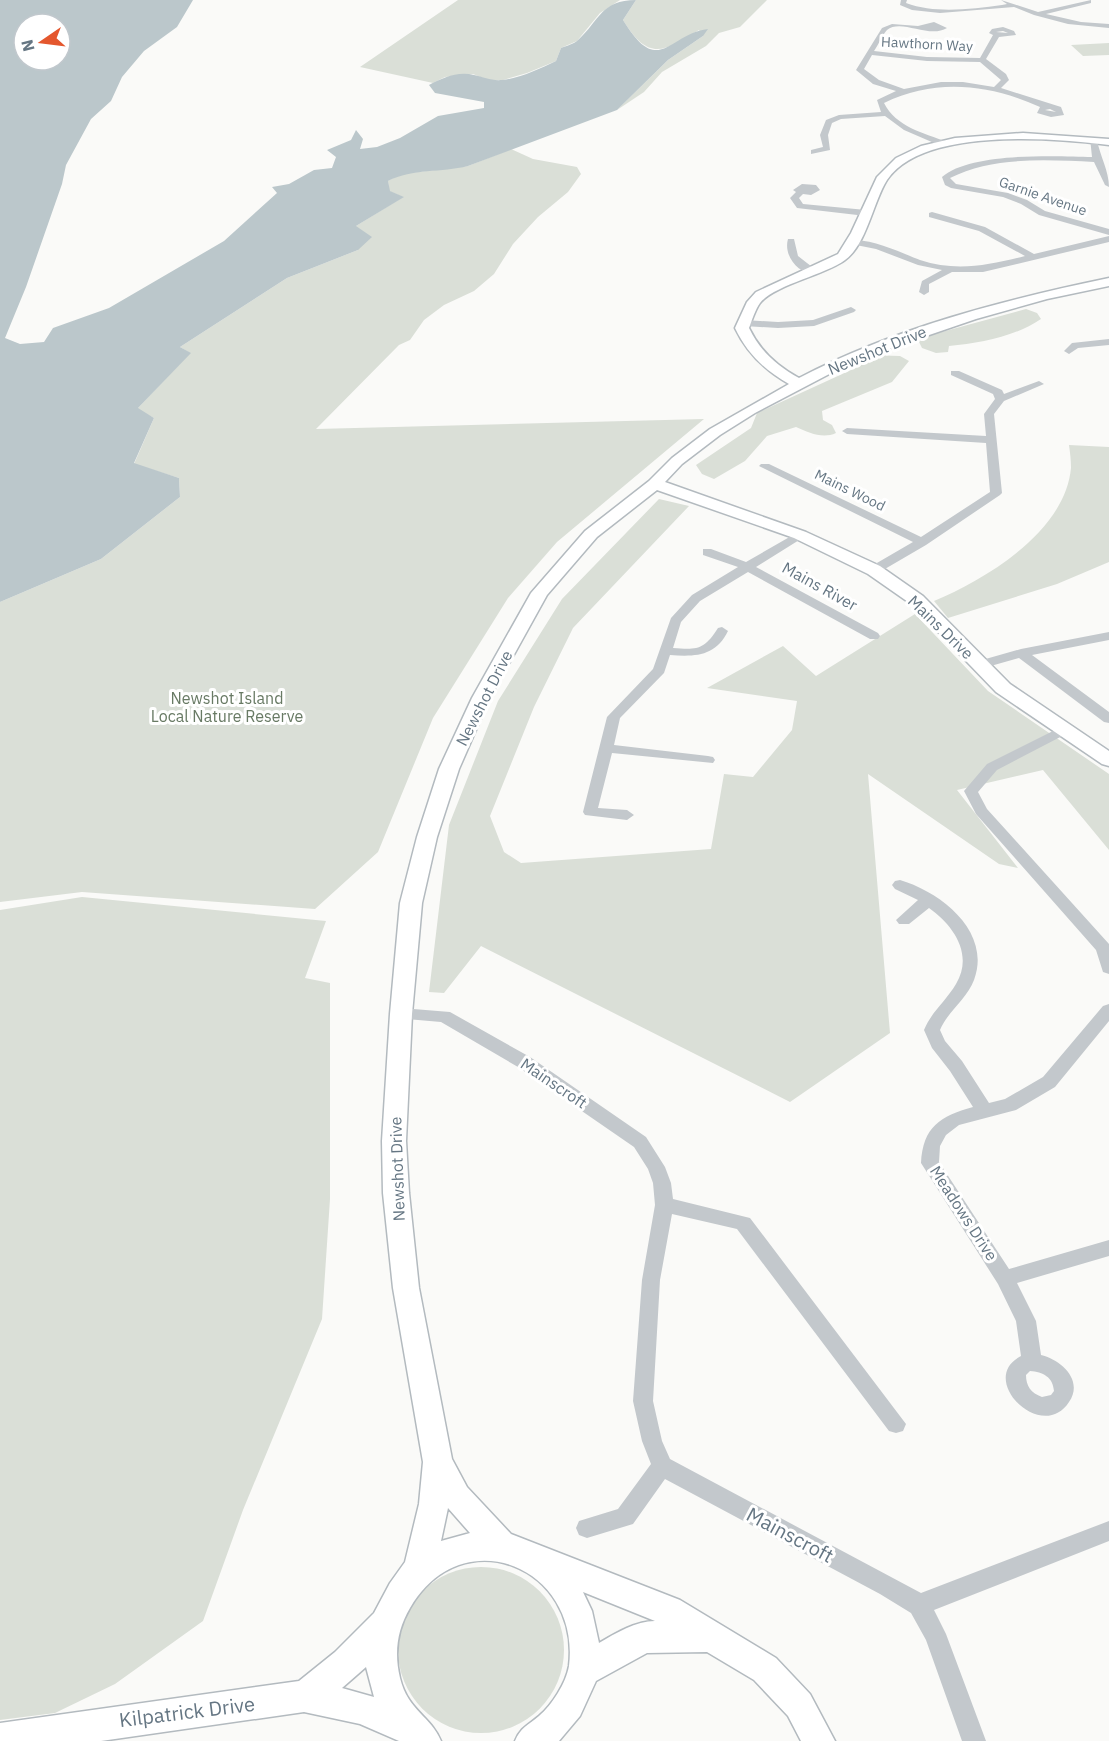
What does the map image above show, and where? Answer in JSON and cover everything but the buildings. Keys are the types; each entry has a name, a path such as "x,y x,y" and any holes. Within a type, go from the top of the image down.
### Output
{"street":[{"path":"904,0 902,4 910,8 924,10 984,9 1014,5"},
{"path":"1002,0 1035,14 1073,24 1109,26"},
{"path":"1035,14 1082,5 1089,2 1087,0"},
{"path":"903,91 876,82 860,70 884,29 921,27"},
{"path":"996,89 1005,80 983,60 997,35"},
{"name":"Hawthorn Way","path":"870,53 927,59 983,60"},
{"path":"944,144 897,123 884,114 880,102 903,91 931,85 961,85 996,89 1046,107"},
{"path":"814,152 827,148 824,135 829,122 839,117 884,114"},
{"path":"799,384 771,368 749,345 742,328 744,323 757,297 844,256 884,176 897,163 916,152 977,138 1020,135 1109,142"},
{"path":"1093,140 1097,160 1109,185"},
{"name":"Garnie Avenue","path":"1097,160 1067,159 1004,163 966,169 946,177 948,183 954,186 1012,198 1041,213 1109,232"},
{"path":"801,192 794,198 800,206 866,213"},
{"path":"1012,198 1026,192"},
{"path":"932,215 982,229 1033,257"},
{"path":"850,243 878,247 921,263 950,269 983,269 1109,238"},
{"path":"790,240 790,252 797,263 813,272"},
{"path":"924,292 925,283 950,269"},
{"name":"Newshot Drive","path":"419,1569 434,1504 438,1462 406,1288 396,1193 394,1141 401,1014 414,888 436,808 465,733 540,593 591,534 655,484 677,460 750,410 851,357 920,332 1045,295 1109,282"},
{"path":"744,323 778,325 814,323 851,310"},
{"path":"1069,351 1075,345 1109,342"},
{"path":"955,373 998,392 1000,399"},
{"path":"874,570 922,542 996,493 989,414 1000,399 1040,384"},
{"path":"847,431 991,440"},
{"name":"Mains Wood","path":"765,466 922,542"},
{"name":"Mains Drive","path":"655,484 800,535 874,570 917,600 1003,688 1109,760"},
{"name":"Mains River","path":"627,815 590,812 614,717 659,670 675,621 696,598 800,535"},
{"name":"Mains River","path":"707,552 748,567 874,636"},
{"path":"666,651 691,653 709,650 715,645 722,631"},
{"path":"980,665 1021,653 1109,636"},
{"path":"1021,653 1109,719"},
{"path":"1063,730 992,767 971,791 981,811 1103,948 1109,968"},
{"path":"606,748 708,760"},
{"path":"900,885 930,899 954,919 969,943 971,962 966,982 937,1015 932,1030 938,1044 962,1074 984,1110"},
{"path":"904,920 930,899"},
{"name":"Meadows Drive","path":"1032,1362 1026,1321 1005,1278 930,1163 931,1146 939,1130 954,1119 1010,1105 1049,1082 1109,1010"},
{"name":"Mainscroft","path":"401,1014 444,1016 524,1062 640,1142 656,1167 662,1183 664,1205 651,1280 643,1401 652,1441 662,1466 684,1480 888,1586 919,1605 935,1634 974,1741"},
{"path":"664,1205 743,1223 896,1424"},
{"path":"1005,1278 1109,1248"},
{"name":"Newshot Drive","path":"438,1462 458,1497 502,1546"},
{"path":"587,1528 624,1517 662,1466"},
{"path":"919,1605 1109,1530"},
{"path":"416,1735 394,1706 385,1678 381,1650 384,1625 399,1597 419,1569 433,1559 482,1545 502,1546 595,1580 669,1611 765,1669 799,1705 819,1741"},
{"path":"531,1741 556,1731 584,1670 585,1650 579,1618 569,1594 554,1573 535,1558"},
{"name":"Kilpatrick Drive","path":"304,1696 335,1676 355,1658 384,1625"},
{"path":"584,1670 627,1644 647,1637 708,1636"},
{"name":"Kilpatrick Drive","path":"0,1739 304,1696 361,1708 416,1735"}],"green space":[{"path":"458,0 620,0 600,13 577,41 561,48 556,61 503,80 488,80 473,74 445,77 433,83 360,67"},
{"path":"636,0 767,0 740,27 719,33 706,46 662,72 644,92 617,110 668,60 703,36 699,30 666,48 649,47 632,33 623,20"},
{"path":"1109,43 1109,55 1083,56 1071,45"},
{"name":"Newshot Island Local Nature Reserve","path":"511,149 533,159 577,167 581,174 568,192 538,217 513,244 494,274 474,291 444,305 424,320 410,340 399,345 316,429 704,419 557,542 508,598 433,718 378,852 315,909 82,892 0,902 0,602 101,559 180,497 179,478 134,464 154,418 137,409 190,353 180,347 287,278 358,250 356,226 403,197 389,191 388,181 401,174 468,166"},
{"path":"1026,309 1037,313 1041,319 997,338 949,346 948,352 936,353 922,348 918,340 927,336"},
{"path":"867,355 900,356 909,361 892,382 822,411 823,420 832,425 836,433 821,435 796,427 767,436 745,461 714,479 702,474 696,465 751,428 757,413 851,370"},
{"path":"1069,445 1109,447 1109,562 1057,584 948,618 934,601 955,592 999,566 1039,532 1054,513 1066,491 1071,468"},
{"path":"659,499 689,506 573,628 534,707 490,816 504,852 521,863 711,849 724,774 753,777 792,730 797,701 707,688 783,646 816,676 915,614 988,691 1109,774 1109,850 1043,770 957,790 1018,868 999,864 868,774 890,1033 790,1102 481,946 444,993 429,992 449,825 498,701 562,599"},
{"path":"82,897 326,921 305,978 330,983 330,1199 322,1319 243,1510 203,1621 115,1684 55,1713 0,1720 0,910"},
{"path":"481,1567 513,1573 540,1591 558,1618 564,1650 558,1682 540,1709 513,1727 481,1733 449,1727 422,1709 404,1682 398,1650 404,1618 422,1591 449,1573"}],"shaded area":[{"path":"0,0 193,0 177,27 144,51 122,77 111,101 91,119 66,165 62,184 26,287 5,338 20,344 44,342 53,328 109,308 224,241 277,193 272,187 289,184 314,170 332,168 336,157 327,150 351,140 356,130 363,139 360,149 377,147 400,138 438,116 484,108 484,102 435,93 429,85 450,76 462,74 502,80 536,70 556,61 561,48 578,40 608,7 624,1 636,0 623,20 635,38 646,47 655,50 664,48 694,32 708,29 703,36 668,60 617,110 468,166 417,172 388,181 390,191 404,197 356,226 372,237 358,250 287,278 180,347 191,353 138,408 154,418 134,463 179,478 180,497 101,559 0,602"}]}
